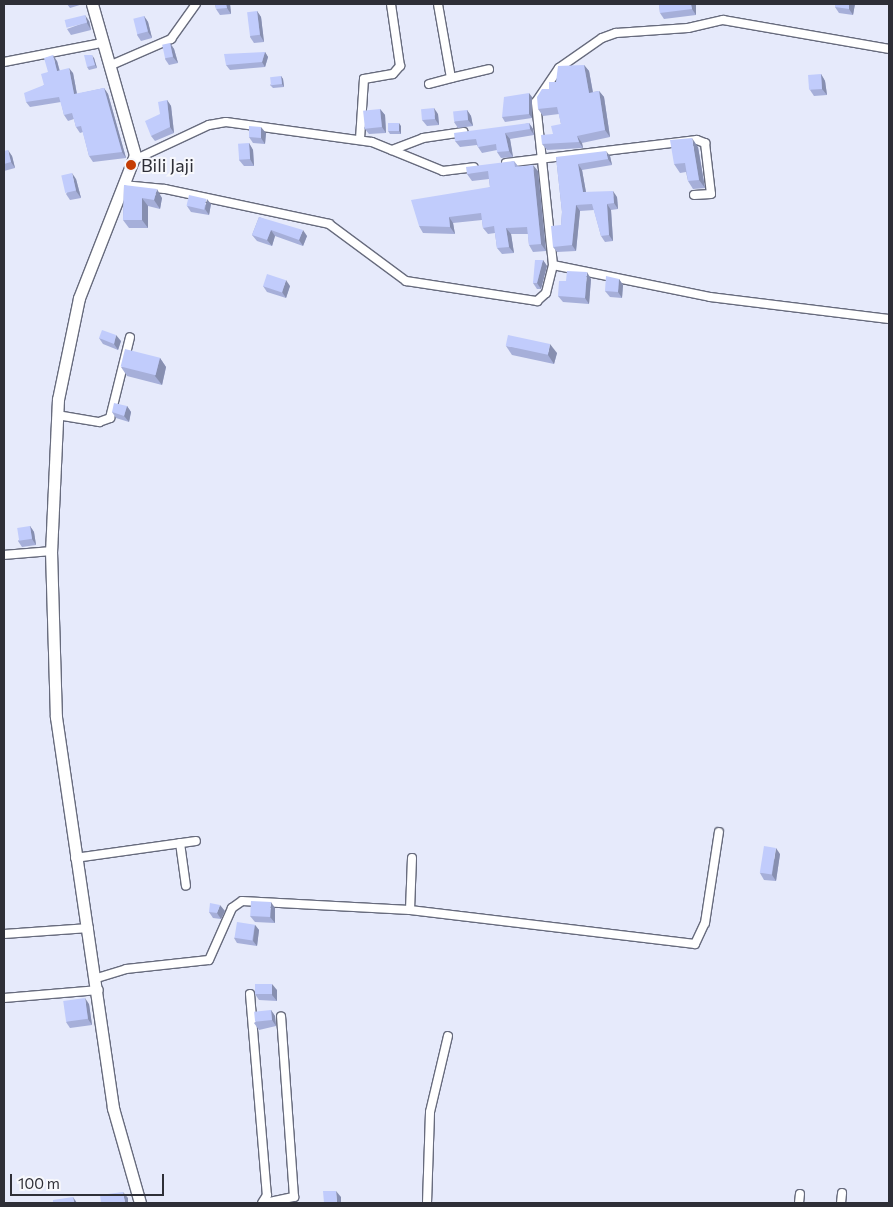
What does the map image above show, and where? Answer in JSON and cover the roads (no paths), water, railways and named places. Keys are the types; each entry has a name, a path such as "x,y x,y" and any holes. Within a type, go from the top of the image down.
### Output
{"street":[{"path":"92,4 135,155 79,298 57,416 51,552 56,717 76,858 98,984 113,1108 140,1203"},
{"path":"109,66 164,44 177,34 196,4"},
{"path":"360,139 364,79 400,70 392,4"},
{"path":"438,4 451,78"},
{"path":"123,185 165,189 329,224 379,264 418,285 537,301 546,293 553,265 541,158 534,123 536,102 546,82 602,38 616,33 688,28 723,20 889,49"},
{"path":"4,62 102,43"},
{"path":"429,84 490,69"},
{"path":"132,161 209,125 226,122 360,139 443,171 482,166"},
{"path":"392,150 423,138 470,131"},
{"path":"492,164 697,140 704,143 711,194 694,195"},
{"path":"553,265 710,297 889,319"},
{"path":"57,416 100,422 110,418 130,337"},
{"path":"4,555 51,552"},
{"path":"4,998 98,984 126,969 209,960 232,908 242,902 410,910 695,944 705,923 719,832"},
{"path":"76,858 196,841"},
{"path":"180,844 186,886"},
{"path":"410,910 412,858"},
{"path":"4,934 88,928"},
{"path":"250,994 267,1195 264,1203"},
{"path":"264,1203 294,1197 282,1016"},
{"path":"427,1203 430,1112 448,1036"},
{"path":"841,1203 842,1193"},
{"path":"800,1194 800,1203"}],"place":[{"name":"Bili Jaji","path":"131,165"}]}
